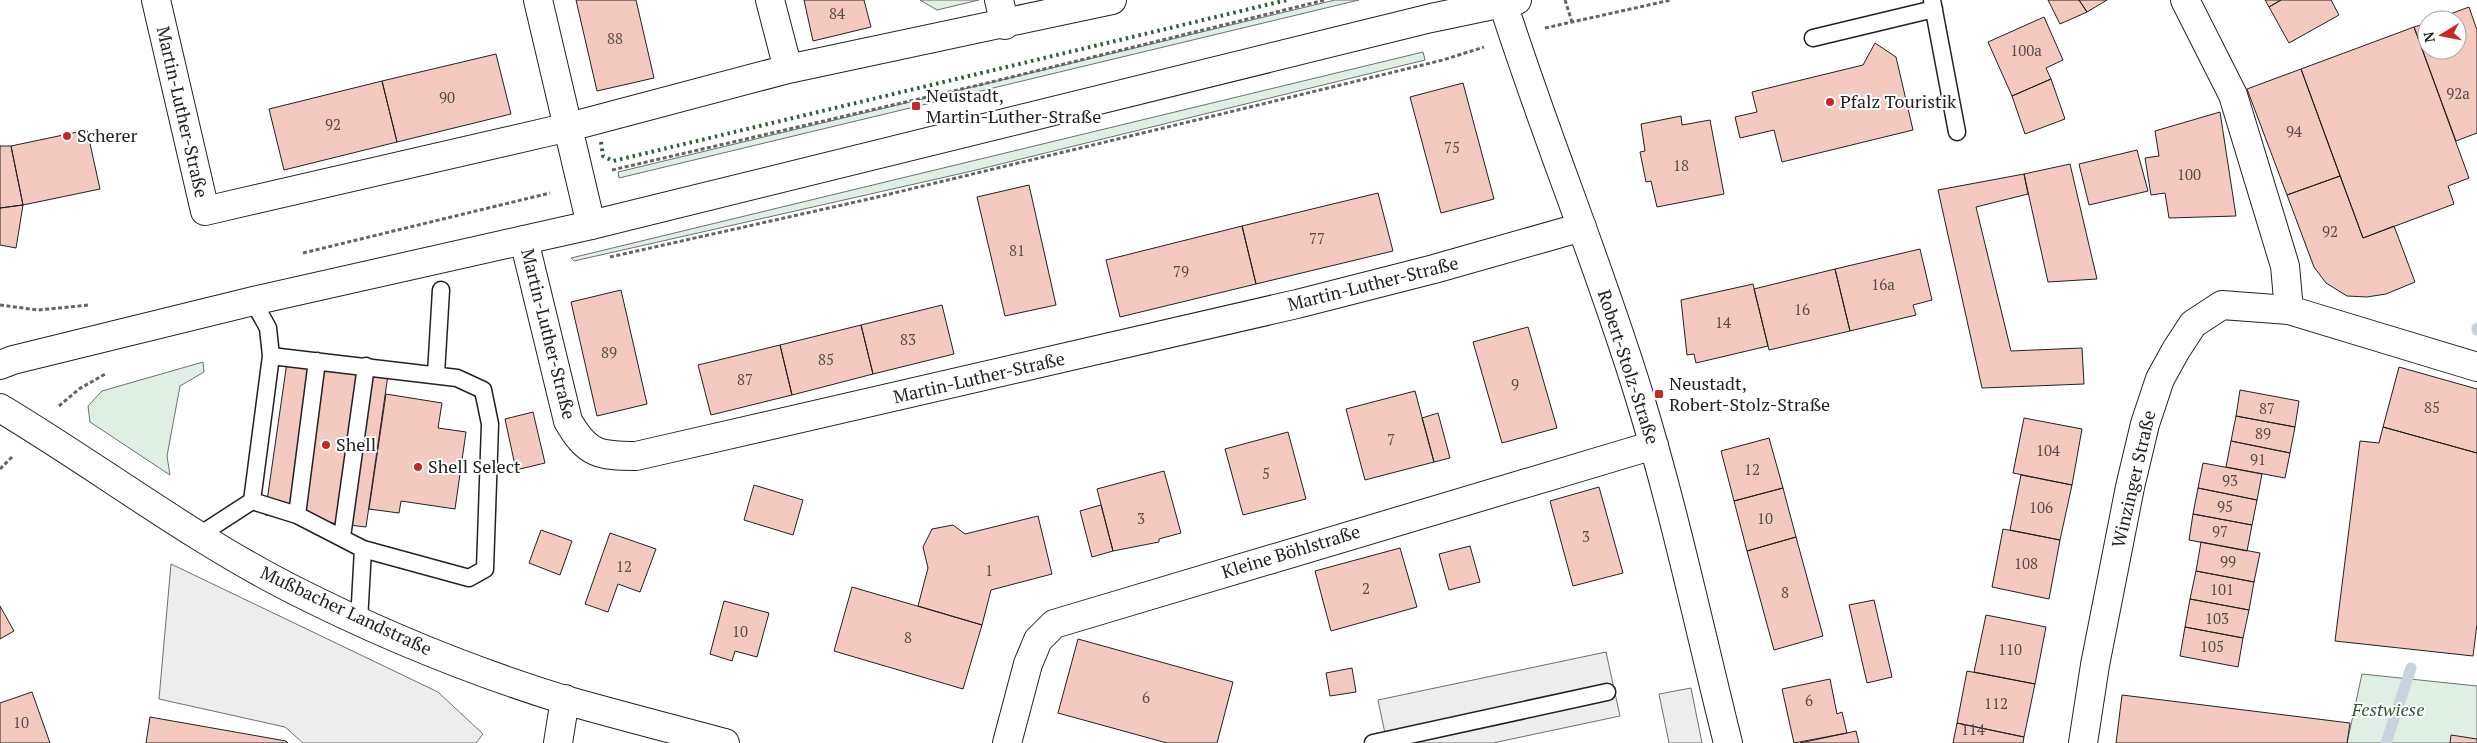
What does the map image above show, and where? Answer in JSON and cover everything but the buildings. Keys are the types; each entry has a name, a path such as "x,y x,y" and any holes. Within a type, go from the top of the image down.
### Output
{"street":[{"name":"Martin-Luther-Straße","path":"156,0 205,211 569,127 1002,12 1112,0"},
{"path":"538,0 569,127 590,225"},
{"path":"770,0 788,69"},
{"path":"2186,0 2233,95 2285,266 2289,310"},
{"name":"Martin-Luther-Straße","path":"0,365 13,360 253,301 590,225 1431,18 1507,1"},
{"name":"Robert-Stolz-Straße","path":"1507,1 1512,36 1582,227 1654,445 1728,743"},
{"name":"Martin-Luther-Straße","path":"524,240 568,421 577,437 590,449 608,456 636,456 1297,304 1434,270 1582,227"},
{"name":"Winzinger Straße","path":"2083,743 2095,665 2130,487 2145,424 2160,379 2193,324 2222,305 2289,310 2466,365"},
{"name":"Mußbacher Landstraße","path":"0,408 198,536 288,587 360,621 489,674 565,699 726,743"},
{"name":"Kleine Böhlstraße","path":"1007,743 1028,664 1038,640 1054,624 1654,445"},
{"path":"558,743 565,699"}],"lane":[{"path":"1813,38 1933,4 1957,132"},
{"path":"436,374 441,290"},
{"path":"198,536 252,500 271,356 268,328 253,301"},
{"path":"252,500 297,515 364,548 469,578 485,569 490,424 482,390 457,378 436,374 271,356"},
{"path":"297,515 317,361"},
{"path":"342,537 366,366"},
{"path":"360,621 364,548"},
{"path":"1373,743 1607,692"}],"path":[{"path":"294,255 582,186 611,171 979,85 1325,0"},
{"path":"1565,0 1572,22"},
{"path":"608,258 1213,116 1443,60 1478,50 1512,36 1671,0"},
{"path":"0,305 38,310 92,305"}],"green space":[{"path":"920,0 979,0 937,10"},
{"path":"1335,0 1359,0 619,178 618,172"},
{"path":"1423,52 1425,60 972,171 574,261 571,258"},
{"path":"203,362 204,372 180,386 167,456 170,475 90,422 88,406 102,391"},
{"name":"Festwiese","path":"2362,674 2477,686 2477,743 2347,743"}],"shaded area":[{"path":"171,564 438,692 483,734 476,743 303,743 285,727 159,699"},
{"path":"1606,652 1620,716 1493,743 1387,743 1378,700"},
{"path":"1691,688 1702,743 1669,743 1659,694"}],"waterway":[{"path":"2386,743 2411,668"}],"hedge":[{"path":"601,142 603,156 613,161 1287,0"}],"place":[{"name":"Pfalz Touristik","path":"1830,102"},
{"name":"Neustadt, Martin-Luther-Straße","path":"916,106"},
{"name":"Scherer","path":"67,136"},
{"name":"Neustadt, Robert-Stolz-Straße","path":"1659,394"},
{"name":"Shell","path":"326,445"},
{"name":"Shell Select","path":"418,467"}]}
